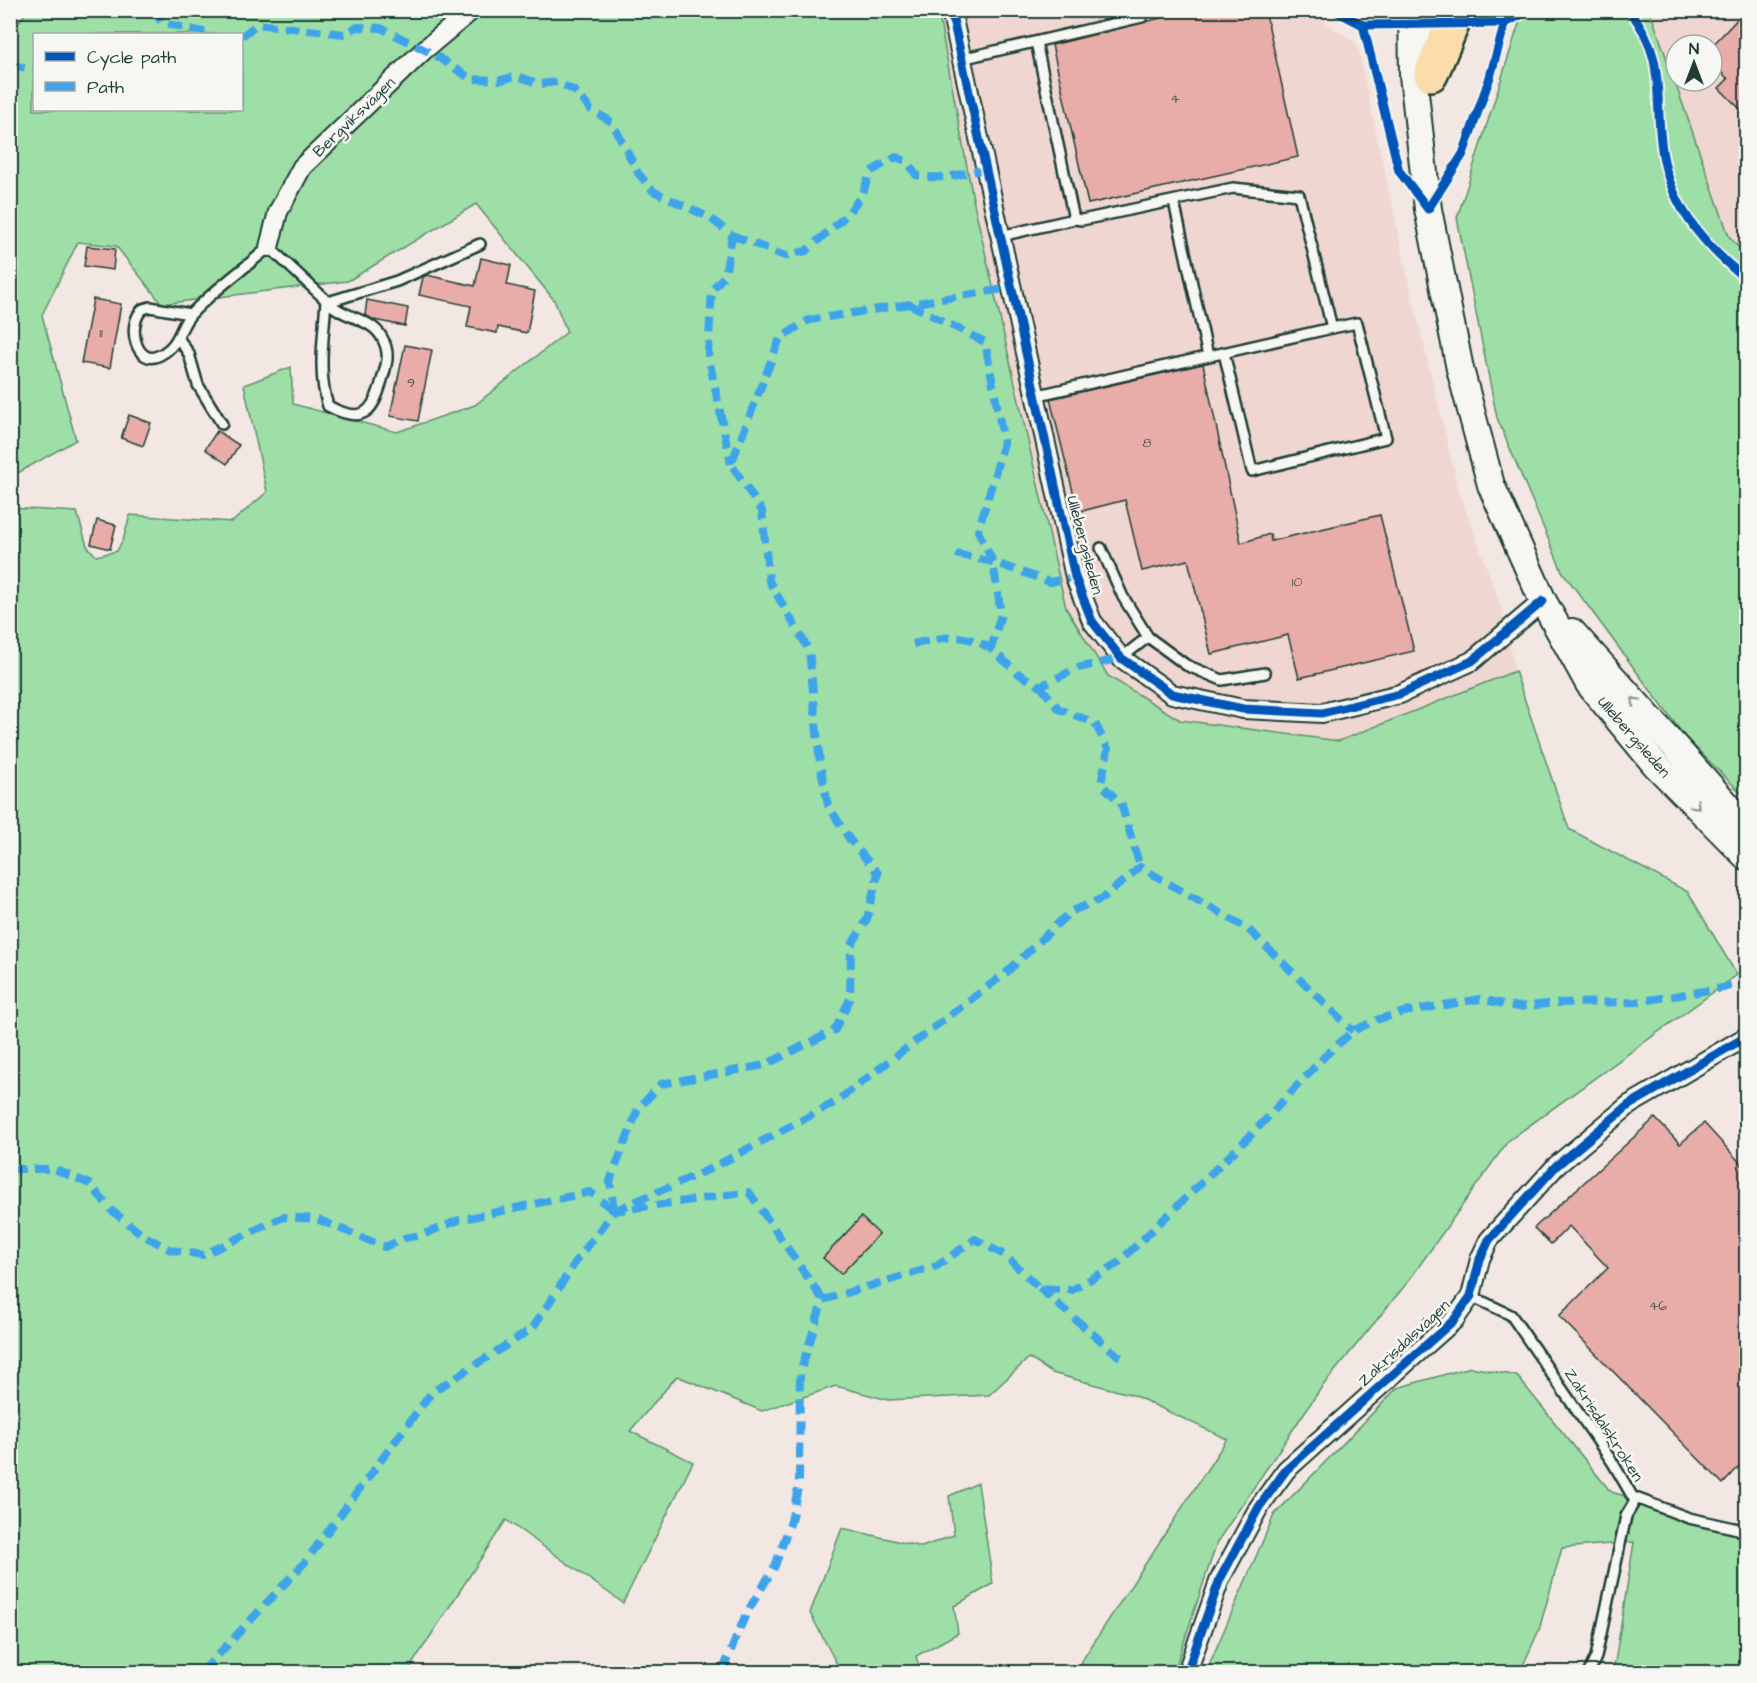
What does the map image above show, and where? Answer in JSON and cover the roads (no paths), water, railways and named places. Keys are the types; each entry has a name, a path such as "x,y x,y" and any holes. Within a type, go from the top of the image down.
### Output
{"highway":[{"path":"1431,74 1458,10"}],"main road":[{"name":"Ullebergsleden","path":"1412,10 1413,75 1423,146 1428,209 1460,369 1491,485 1543,601 1589,684 1655,764 1746,856"},
{"name":"Ullebergsleden","path":"1423,146 1431,74 1433,10"},
{"name":"Ullebergsleden","path":"1543,601 1746,826"}],"street":[{"name":"Bergviksvägen","path":"269,247 278,212 302,167 424,50 472,10"},
{"name":"Ullebergsleden","path":"951,10 1075,577 1092,621 1121,658 1172,694 1244,709 1322,713 1400,694 1472,661 1543,601"},
{"name":"Zakrisdalsvägen","path":"1187,1672 1220,1579 1259,1507 1286,1470 1454,1320 1471,1296 1480,1259 1489,1240 1556,1166 1629,1105 1746,1037"}],"lane":[{"path":"961,59 1142,17"},
{"path":"1036,42 1074,219"},
{"path":"1001,236 1074,219 1083,220 1233,188 1299,195 1332,328"},
{"path":"1174,202 1208,356"},
{"path":"327,301 398,281 480,244"},
{"path":"190,314 150,307 143,309 135,317 133,335 136,345 148,357 157,357 179,339 190,314 269,247 343,314 373,326 386,346 388,359 376,402 372,410 356,416 341,413 328,406 325,398 322,383 327,301"},
{"path":"1034,396 1224,352 1357,323 1386,438 1252,471 1224,352"},
{"path":"179,339 189,354 198,385 222,424"},
{"path":"1101,548 1123,597 1148,637 1186,665 1222,680 1265,673"},
{"path":"1121,658 1148,637"},
{"name":"Zakrisdalskroken","path":"1471,1296 1511,1315 1613,1463 1635,1501 1626,1516 1596,1657 1589,1672"},
{"path":"1633,1497 1689,1518 1738,1529 1746,1535"}]}
